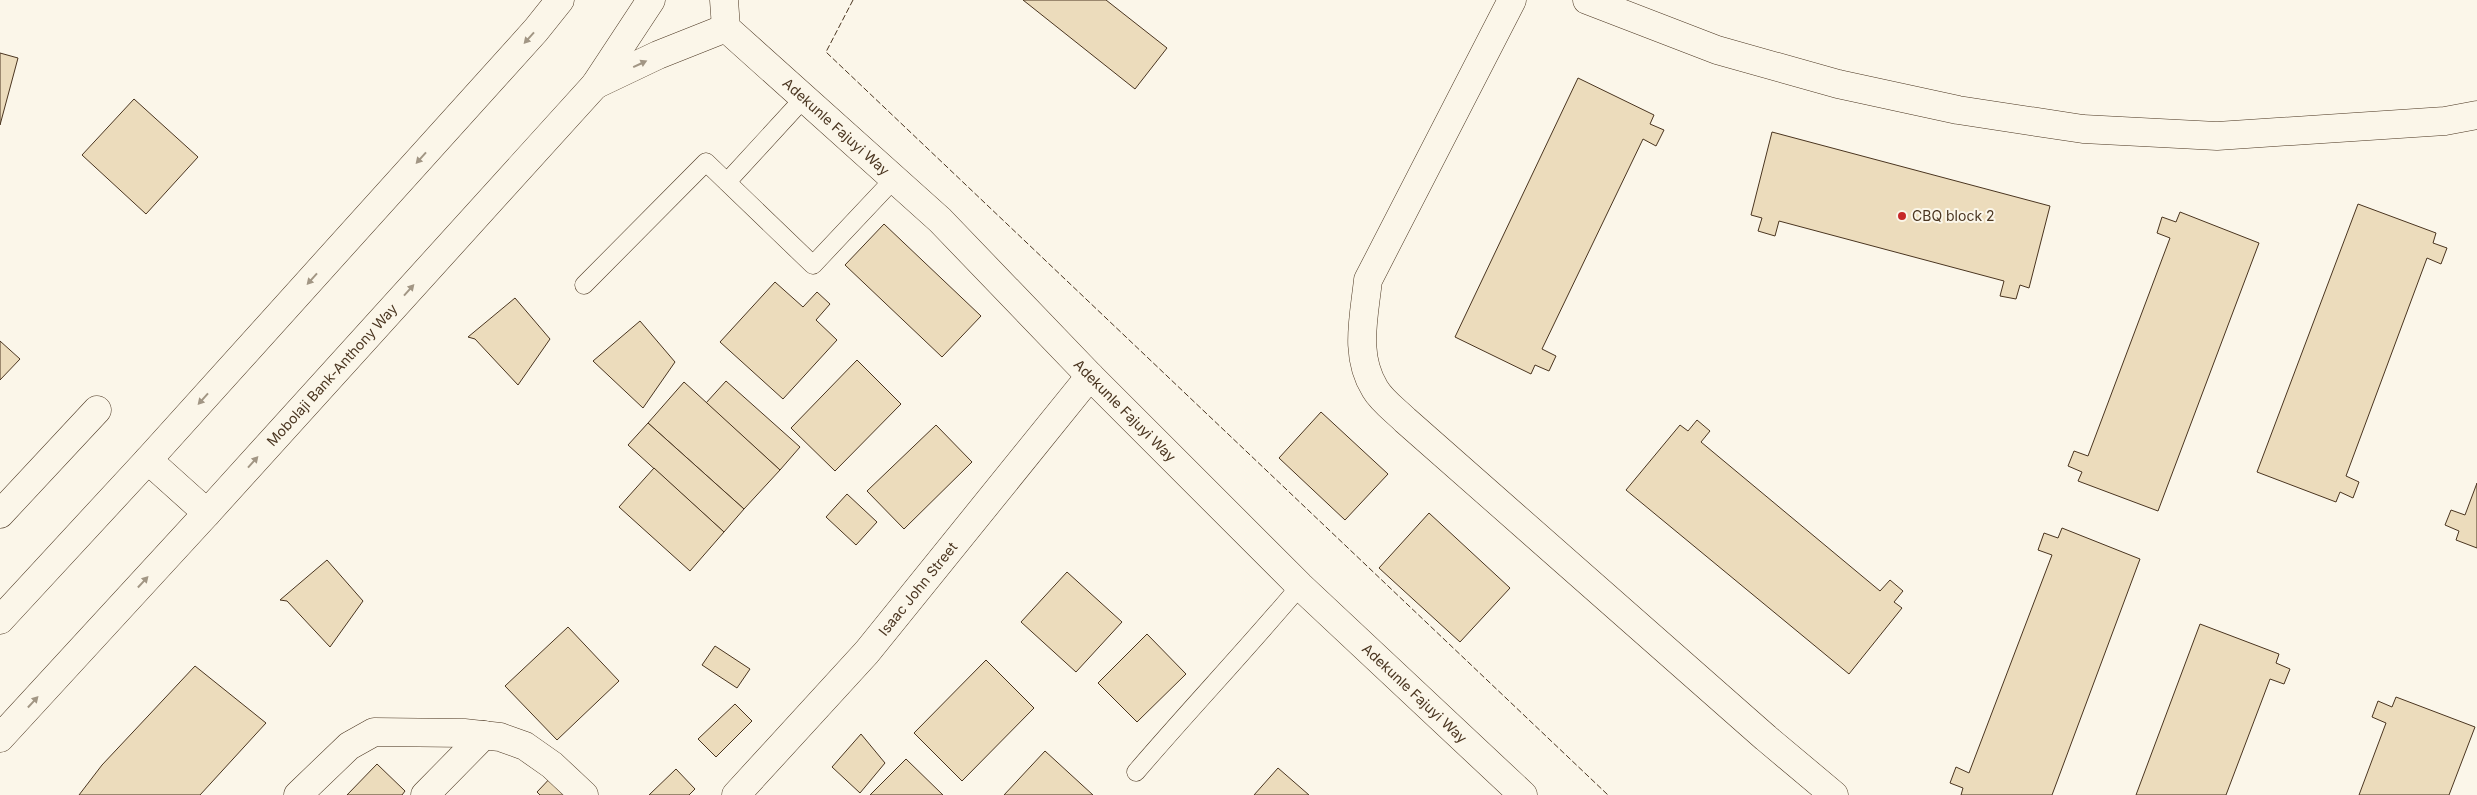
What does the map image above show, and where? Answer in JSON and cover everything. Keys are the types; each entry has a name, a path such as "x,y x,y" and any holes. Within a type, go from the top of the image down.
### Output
{"street":[{"path":"0,620 148,460 536,30 560,0"},
{"name":"Mobolaji Bank-Anthony Way","path":"0,738 595,85 651,0"},
{"path":"595,85 666,52 726,28 724,0"},
{"path":"1512,0 1368,280 1362,327 1362,360 1376,391 1405,420 1766,738 1834,795"},
{"path":"1586,0 1716,50 1838,84 1958,110 2083,130 2217,136 2445,121 2477,115"},
{"name":"Adekunle Fajuyi Way","path":"726,28 940,220 1090,376 1300,586 1523,795"},
{"name":"Isaac John Street","path":"736,795 867,652 1090,376"},
{"path":"0,514 97,410"},
{"path":"148,460 207,513"},
{"path":"298,795 349,746 374,732 464,733 500,737 525,746 552,765 584,795"},
{"path":"425,795 484,735"}],"lane":[{"path":"727,182 805,97"},
{"path":"584,285 706,162 813,265 894,179"},
{"path":"1136,772 1194,705 1248,648 1300,586"}],"building":[{"path":"1023,0 1106,0 1167,48 1135,89"},
{"path":"0,53 18,58 0,125"},
{"path":"1578,78 1654,115 1650,124 1664,130 1656,146 1643,139 1542,349 1556,356 1549,371 1535,365 1531,374 1455,337"},
{"path":"134,99 198,157 146,214 82,155"},
{"name":"CBQ block 2","path":"1772,132 2050,206 2029,288 2020,285 2016,299 2000,296 2004,281 1779,221 1775,236 1758,231 1762,218 1751,215"},
{"path":"2358,204 2436,233 2433,243 2447,248 2441,264 2427,258 2346,476 2359,482 2353,498 2340,492 2336,502 2257,472"},
{"path":"2180,212 2259,243 2158,511 2078,481 2082,472 2068,466 2074,451 2088,456 2170,238 2157,233 2162,217 2176,222"},
{"path":"884,224 981,316 942,357 845,265"},
{"path":"775,282 803,307 817,292 830,304 816,320 837,340 783,399 720,342"},
{"path":"515,298 550,339 518,385 475,339 468,337"},
{"path":"640,321 675,362 643,408 593,361"},
{"path":"0,341 20,359 0,380"},
{"path":"857,360 901,404 835,471 791,428"},
{"path":"726,381 800,447 780,470 706,403"},
{"path":"684,382 780,470 744,509 648,423"},
{"path":"1321,412 1388,474 1345,520 1279,458"},
{"path":"1697,420 1710,431 1701,442 1880,591 1890,580 1903,591 1894,602 1902,608 1849,674 1626,490 1680,425 1688,431"},
{"path":"648,423 744,509 724,532 628,445"},
{"path":"936,425 972,462 904,529 867,491"},
{"path":"654,468 724,532 690,571 619,507"},
{"path":"2477,483 2477,548 2456,540 2459,531 2445,525 2451,510 2465,515"},
{"path":"847,494 877,522 856,545 826,517"},
{"path":"1429,513 1510,588 1460,642 1379,568"},
{"path":"2062,528 2140,559 2052,795 1961,795 1963,788 1950,783 1956,767 1969,773 2052,555 2038,550 2044,533 2058,538"},
{"path":"327,560 363,601 330,647 287,601 280,600"},
{"path":"1067,572 1122,622 1076,672 1021,622"},
{"path":"2200,624 2279,654 2276,663 2290,669 2284,684 2270,679 2226,795 2136,795"},
{"path":"568,627 619,681 557,740 505,686"},
{"path":"1147,634 1186,674 1137,722 1098,683"},
{"path":"715,646 750,669 737,688 702,665"},
{"path":"986,660 1034,708 962,781 914,733"},
{"path":"195,666 266,723 200,795 79,795 102,765"},
{"path":"2396,697 2475,727 2449,795 2359,795 2386,723 2372,717 2378,701 2392,707"},
{"path":"735,704 752,721 716,757 698,739"},
{"path":"861,734 885,763 860,793 832,767"},
{"path":"1045,751 1093,795 1004,795"},
{"path":"906,759 943,795 870,795"},
{"path":"377,764 405,791 402,795 347,795"},
{"path":"1278,768 1309,795 1254,795"},
{"path":"676,769 695,789 689,795 649,795"},
{"path":"555,773 579,795 540,795 537,792"}],"fence":[{"path":"853,0 826,52 1608,795"}],"place":[{"name":"CBQ block 2","path":"1902,216"}]}
